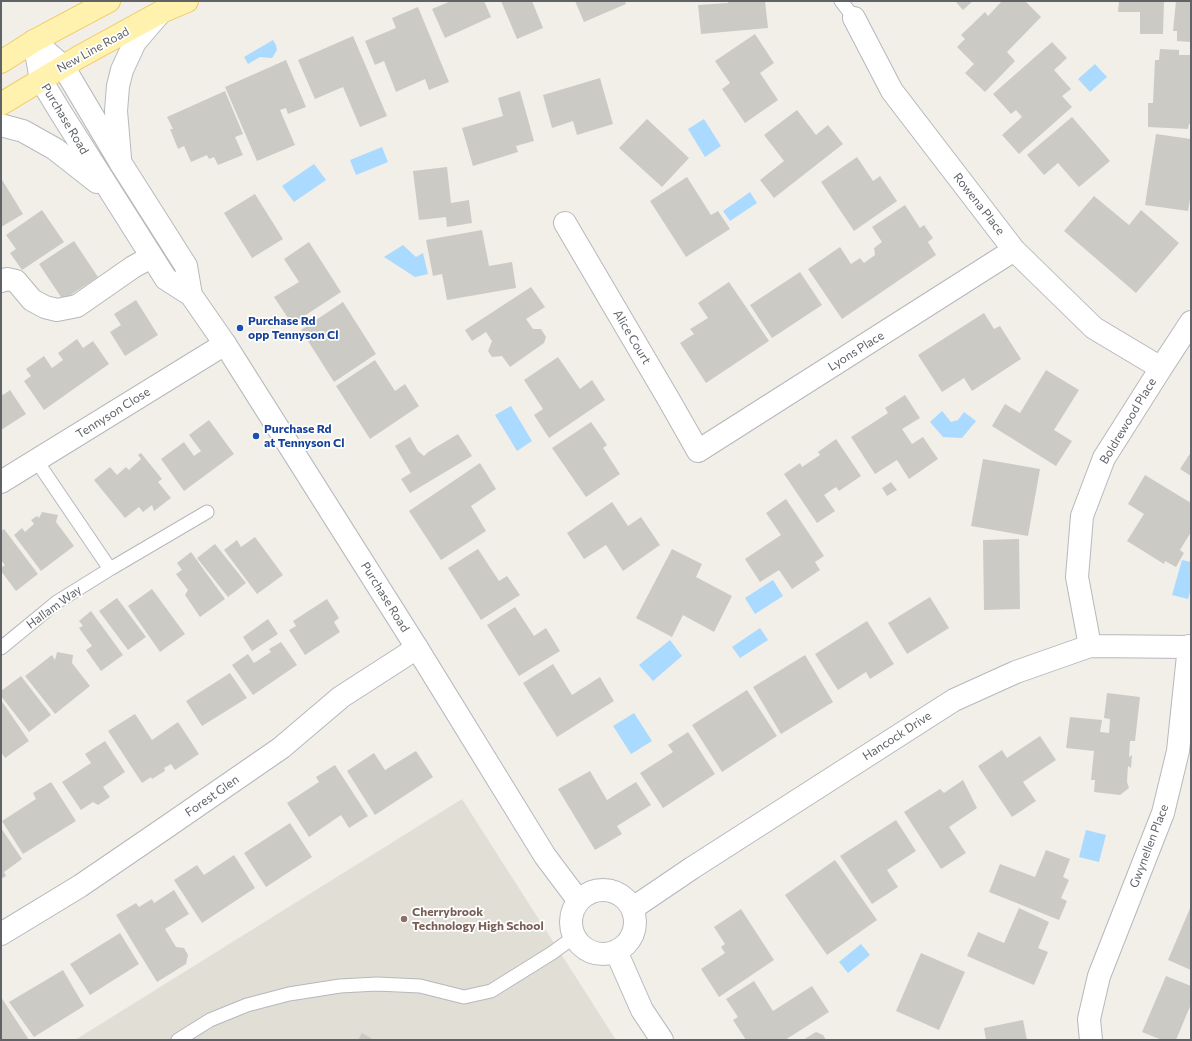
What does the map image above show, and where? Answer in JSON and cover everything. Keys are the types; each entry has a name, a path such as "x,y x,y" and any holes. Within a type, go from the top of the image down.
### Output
{"main road":[{"path":"1,62 34,41 108,1"},
{"name":"New Line Road","path":"1,104 63,66 161,12 187,1"}],"street":[{"name":"Rowena Place","path":"847,9 892,91 1014,250 1094,328 1161,368"},
{"path":"120,162 116,111 118,86 122,70 135,42 161,12"},
{"name":"Purchase Road","path":"34,41 63,66 120,162 186,266 191,295"},
{"name":"Purchase Road","path":"34,41 41,80 151,257 166,279 191,295 225,344 417,648 545,856 578,900"},
{"path":"1,124 22,131 55,149 85,171 112,194"},
{"name":"Alice Court","path":"565,223 698,451"},
{"name":"Lyons Place","path":"698,451 1014,250"},
{"path":"1,281 7,279 16,281 32,300 45,307 57,310 77,306 151,257"},
{"name":"Boldrewood Place","path":"1090,646 1077,577 1082,516 1104,458 1191,322"},
{"name":"Tennyson Close","path":"1,482 225,344"},
{"name":"Hancock Drive","path":"633,908 954,700 1016,672 1090,646 1190,647"},
{"name":"Gwynellen Place","path":"1091,1040 1089,1019 1099,976 1163,813 1178,751 1190,647"},
{"name":"Forest Glen","path":"1,934 80,886 184,815 281,748 341,697 417,648"},
{"path":"608,889 618,892 626,899 633,908 635,929 630,939 623,947 616,951 603,954 593,953 583,948 574,937 571,930 570,920 573,909 578,900 587,893 608,889"},
{"path":"616,951 642,1010 662,1040"}],"lane":[{"path":"36,460 110,568"},
{"name":"Hallam Way","path":"1,648 57,602 110,568 207,512"},
{"path":"178,1040 210,1020 247,1006 289,994 340,986 377,984 420,986 464,997 491,991 552,953 574,937"}],"shaded area":[{"name":"Cherrybrook Technology High School","path":"462,799 616,1040 75,1040"}],"water":[{"path":"273,40 277,50 272,58 260,57 248,64 244,57"},
{"path":"1095,64 1107,77 1090,92 1078,79"},
{"path":"704,119 721,146 705,157 688,129"},
{"path":"382,147 388,162 356,175 350,160"},
{"path":"314,164 326,180 294,202 282,186"},
{"path":"750,192 757,203 730,221 723,211"},
{"path":"403,245 416,257 423,253 428,274 415,277 384,257"},
{"path":"511,406 532,441 517,451 495,415"},
{"path":"942,411 951,422 958,420 964,412 976,421 962,438 943,437 930,422"},
{"path":"1182,560 1191,562 1191,589 1188,599 1172,595"},
{"path":"773,580 783,596 755,614 745,598"},
{"path":"760,628 768,640 740,658 732,647"},
{"path":"670,640 682,656 653,681 639,665"},
{"path":"634,713 652,741 631,754 613,726"},
{"path":"1086,830 1106,835 1099,862 1079,857"},
{"path":"861,944 870,955 848,973 839,962"}],"building":[{"path":"451,1 484,1 491,17 445,38 432,9"},
{"path":"501,1 532,1 543,28 517,39"},
{"path":"575,1 625,1 626,4 584,22"},
{"path":"728,1 765,1 768,28 701,34 698,5 728,3"},
{"path":"955,1 973,1 963,10"},
{"path":"1002,1 1025,1 1041,17 1007,52 1015,61 985,92 965,73 974,64 957,47 965,39 961,35 985,12 988,16"},
{"path":"1119,1 1164,1 1163,34 1140,34 1140,12 1118,12"},
{"path":"1176,1 1191,1 1191,42 1177,41 1177,31 1173,31"},
{"path":"418,7 449,82 429,90 425,79 396,92 384,61 375,65 365,41 396,28 392,18"},
{"path":"755,34 774,63 760,73 778,100 745,123 722,89 730,83 715,61"},
{"path":"353,36 387,116 360,127 343,87 315,99 298,60"},
{"path":"1052,42 1067,58 1054,70 1071,89 1062,96 1072,107 1019,154 1002,135 1022,117 1016,110 1011,114 993,94"},
{"path":"1160,49 1179,50 1179,55 1191,55 1191,124 1189,124 1188,129 1148,127 1148,103 1153,103 1155,60 1159,60"},
{"path":"286,60 306,107 288,114 286,108 280,110 295,145 257,161 225,87"},
{"path":"600,78 613,124 577,135 573,121 552,128 543,95"},
{"path":"225,91 243,134 235,137 243,155 218,165 214,157 209,159 207,155 191,162 184,146 178,149 170,129 173,129 167,117"},
{"path":"520,91 534,141 516,146 518,152 473,166 462,128 503,116 498,98"},
{"path":"797,110 816,135 828,125 843,144 774,198 760,180 784,161 764,135"},
{"path":"1072,117 1110,161 1079,187 1058,163 1044,175 1027,155"},
{"path":"647,119 689,158 662,187 619,148"},
{"path":"1156,134 1191,139 1191,194 1188,211 1145,205"},
{"path":"857,157 873,181 880,176 897,201 854,231 821,182"},
{"path":"447,167 451,203 469,200 472,223 447,227 446,217 419,220 413,171"},
{"path":"687,177 711,215 718,211 730,229 686,257 650,201"},
{"path":"1,178 23,214 1,227"},
{"path":"255,194 283,239 252,258 224,213"},
{"path":"1094,196 1129,225 1141,210 1179,243 1136,293 1064,231"},
{"path":"905,205 920,228 924,225 933,238 928,242 936,255 842,319 808,269 840,247 851,264 860,258 864,263 875,255 874,248 882,242 872,227"},
{"path":"42,210 64,242 22,270 10,253 16,249 6,235"},
{"path":"482,230 489,266 512,262 516,288 447,300 442,274 433,276 426,240"},
{"path":"74,241 98,277 63,300 39,264"},
{"path":"309,242 341,292 292,324 274,297 299,282 284,259"},
{"path":"800,272 822,305 772,338 750,305"},
{"path":"729,282 769,341 706,383 680,343 694,334 690,329 708,318 698,303"},
{"path":"531,287 545,307 526,319 533,329 541,329 546,337 544,343 510,367 502,356 492,357 488,351 492,341 486,332 472,341 465,330"},
{"path":"136,300 158,335 125,356 110,332 121,325 114,314"},
{"path":"343,302 376,354 334,382 301,330"},
{"path":"984,313 994,329 1000,326 1021,359 972,391 964,378 942,392 918,355"},
{"path":"77,339 83,348 93,341 109,364 44,410 24,381 31,376 26,369 44,356 52,368 63,360 58,353"},
{"path":"558,357 580,389 592,380 605,400 549,438 534,415 543,409 524,380"},
{"path":"375,360 395,391 405,384 419,406 370,439 336,386"},
{"path":"1046,370 1079,390 1054,430 1072,441 1056,466 992,426 1005,404 1020,413"},
{"path":"10,390 26,414 1,430 1,392 3,395"},
{"path":"905,395 920,418 902,429 912,444 923,437 938,459 909,479 897,460 875,474 851,437 888,413 885,408"},
{"path":"209,420 234,454 184,491 161,459 184,442 194,456 201,451 189,435"},
{"path":"591,422 607,445 603,448 620,474 586,497 552,448"},
{"path":"458,434 472,456 410,493 401,479 411,473 395,446 410,437 418,451 424,456"},
{"path":"836,439 861,476 839,491 836,487 824,495 835,511 817,523 784,474 800,463 802,467 820,455 818,452"},
{"path":"1191,452 1191,476 1180,469"},
{"path":"141,453 162,479 158,482 171,498 154,511 152,505 143,512 139,507 125,518 94,480 110,467 117,475 126,467 129,470 141,459 138,455"},
{"path":"983,459 1040,469 1028,536 971,526"},
{"path":"480,463 496,489 471,506 486,531 441,560 409,511"},
{"path":"1145,475 1191,503 1191,532 1180,550 1184,553 1176,567 1165,561 1164,564 1127,541 1144,514 1128,504"},
{"path":"891,482 897,490 887,496 882,488"},
{"path":"786,499 824,556 815,562 820,570 792,589 779,570 760,582 745,559 781,535 766,513"},
{"path":"612,502 628,526 641,517 660,545 623,571 606,545 584,559 567,533"},
{"path":"42,512 58,515 56,522 74,546 41,571 14,535 22,528 25,532 34,524 31,520 37,516 39,518"},
{"path":"4,529 38,574 16,591 1,571 1,568 5,565 1,560 1,531"},
{"path":"255,537 283,575 257,594 224,550 237,540 241,547"},
{"path":"1019,539 1020,609 984,610 983,540"},
{"path":"215,544 246,583 228,597 197,558"},
{"path":"478,549 499,581 507,576 520,595 481,620 448,568"},
{"path":"672,549 702,564 696,577 732,596 714,632 683,615 672,637 636,618"},
{"path":"191,552 225,599 200,617 185,595 188,590 176,574 182,570 177,563"},
{"path":"152,589 185,634 160,652 128,606"},
{"path":"930,597 949,628 907,654 888,623"},
{"path":"117,598 146,637 128,650 99,611"},
{"path":"327,599 339,618 334,622 340,632 305,655 289,630 296,626 293,621"},
{"path":"515,607 534,636 546,628 560,651 519,676 487,625"},
{"path":"91,611 123,655 101,671 86,650 92,646 79,628 83,626 79,621"},
{"path":"268,619 278,634 252,651 243,637"},
{"path":"867,621 894,664 870,679 866,672 838,690 815,654"},
{"path":"281,642 297,665 253,695 232,665 248,654 254,663 271,652 269,649"},
{"path":"57,652 73,655 72,663 90,686 55,714 25,676 52,655 55,660"},
{"path":"805,655 833,702 781,734 753,687"},
{"path":"553,664 572,695 600,677 614,701 557,737 523,683"},
{"path":"230,673 247,698 202,726 186,701"},
{"path":"21,676 51,715 29,732 1,696 1,691"},
{"path":"747,690 777,736 722,772 692,725"},
{"path":"1107,693 1140,697 1135,741 1130,741 1129,757 1132,755 1131,768 1128,766 1127,782 1129,788 1120,795 1094,792 1095,780 1091,780 1094,751 1066,748 1070,717 1102,720 1100,732 1109,733 1110,719 1104,718"},
{"path":"1,700 29,741 5,758 1,752"},
{"path":"135,714 152,740 178,722 199,754 175,770 171,764 164,768 165,771 142,783 108,731"},
{"path":"688,732 715,774 663,808 640,773 673,752 668,745"},
{"path":"1040,736 1056,760 1023,782 1036,801 1012,817 978,766 1002,750 1007,758"},
{"path":"105,741 125,772 103,787 110,797 98,805 93,802 81,810 62,782 91,763 85,754"},
{"path":"416,751 433,777 375,815 347,771 374,753 385,770"},
{"path":"335,765 368,816 349,828 341,815 309,837 287,803 319,782 316,777"},
{"path":"590,771 607,800 636,782 651,805 617,826 622,834 595,850 558,789"},
{"path":"963,780 977,808 949,827 966,853 941,869 904,812 940,789 944,793"},
{"path":"51,782 76,821 23,854 2,821 36,799 33,793"},
{"path":"896,820 916,851 887,870 898,887 872,904 840,856"},
{"path":"290,823 312,857 266,887 244,853"},
{"path":"1,828 22,859 4,872 6,876 1,879"},
{"path":"1046,850 1070,859 1063,877 1069,880 1061,898 1067,901 1059,920 989,892 1000,864 1035,877"},
{"path":"234,855 255,888 202,923 174,880 197,865 204,875"},
{"path":"835,860 877,920 827,955 785,895"},
{"path":"174,890 189,914 165,929 176,947 184,948 188,955 186,964 157,982 116,915 136,903 139,907 152,899 154,903"},
{"path":"1191,906 1191,970 1168,960"},
{"path":"1019,908 1049,922 1038,948 1048,952 1034,985 967,956 978,932 1004,943"},
{"path":"741,909 774,960 719,997 701,969 725,953 721,947 725,944 714,927"},
{"path":"120,933 139,964 90,995 70,964"},
{"path":"921,953 965,972 939,1030 896,1011"},
{"path":"63,970 84,1006 34,1037 9,1002"},
{"path":"1166,976 1191,986 1191,1004 1176,1040 1162,1040 1142,1032"},
{"path":"754,981 773,1011 812,986 829,1012 785,1040 746,1040 733,1020 738,1017 726,999"},
{"path":"1,997 29,1040 1,1040"},
{"path":"1023,1020 1027,1040 986,1040 984,1028"},
{"path":"816,1032 823,1035 826,1040 803,1040"},
{"path":"362,1033 374,1040 358,1040"}],"place":[{"name":"Purchase Rd opp Tennyson Cl","path":"240,328"},
{"name":"Purchase Rd at Tennyson Cl","path":"256,436"},
{"name":"Cherrybrook Technology High School","path":"404,919"}]}
